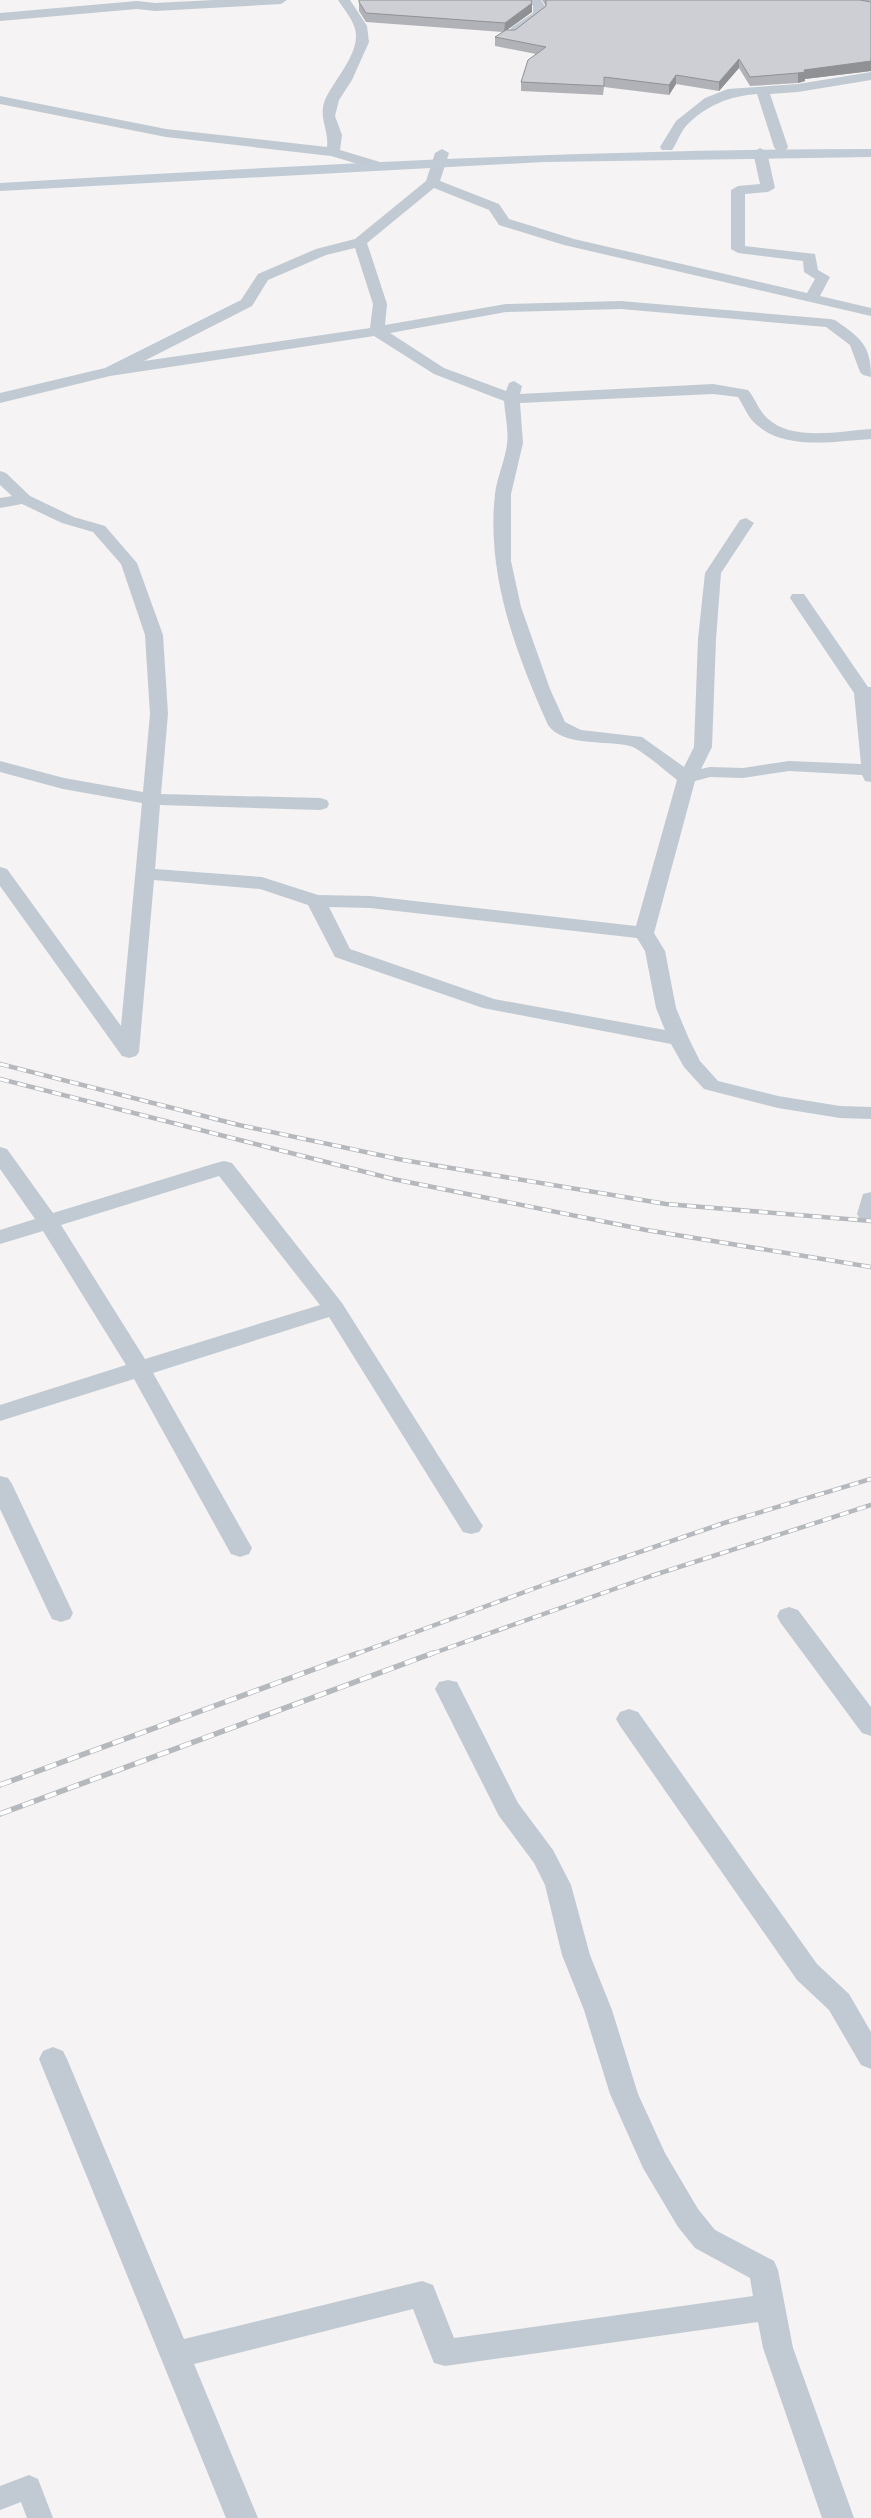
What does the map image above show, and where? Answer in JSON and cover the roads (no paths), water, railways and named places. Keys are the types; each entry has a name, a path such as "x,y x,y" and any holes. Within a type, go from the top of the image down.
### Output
{"main road":[{"path":"0,187 375,164 442,157 667,147 871,148"},
{"path":"0,177 354,158 760,152 871,153"}],"street":[{"path":"0,17 137,5 155,6 281,0"},
{"path":"333,152 334,135 328,116 332,100 346,80 363,42 361,26 344,0"},
{"path":"510,35 539,14 539,6 535,0"},
{"path":"667,147 681,124 710,101 733,92 763,92 871,76"},
{"path":"763,92 781,147"},
{"path":"0,100 166,132 333,152 375,164"},
{"path":"760,152 768,188 738,190 738,249 810,257 811,272 823,277 812,298"},
{"path":"110,371 146,355 247,302 263,278 321,252 360,242 432,183 442,157"},
{"path":"432,183 494,207 504,222 570,242 670,267 871,312"},
{"path":"360,242 380,304 377,331"},
{"path":"0,398 110,371 377,331 506,308 621,305 830,323 857,343 868,372 871,372"},
{"path":"377,331 439,371 513,393 713,390 736,391 743,393 761,422 774,431 787,435 818,437 871,434"},
{"path":"513,393 515,443 503,494 503,561 512,607 541,690 557,725 577,735 636,741 687,778"},
{"path":"0,476 24,499 68,520 100,529 129,563 154,636 159,714 129,1052 53,944 0,873"},
{"path":"0,503 24,499"},
{"path":"746,523 713,573 708,639 703,747 687,778 644,933 656,951 666,1008 679,1039 691,1063 711,1085 778,1102 840,1112 871,1113"},
{"path":"687,778 710,772 743,773 789,766 870,774 867,692 798,598"},
{"path":"0,766 63,782 152,800 320,804"},
{"path":"144,874 262,882 316,901 370,902 644,933"},
{"path":"316,901 342,954 490,1004 679,1039"},
{"path":"0,1154 48,1222 140,1369 240,1548"},
{"path":"0,1237 224,1168 334,1308 471,1526"},
{"path":"871,1199 868,1214 871,1214"},
{"path":"0,1413 334,1308"},
{"path":"0,1484 61,1613"},
{"path":"789,1616 871,1726"},
{"path":"448,1689 508,1809 544,1857 558,1885 576,1955 598,2010 624,2094 653,2159 688,2218 705,2239 763,2270 778,2348 838,2518"},
{"path":"629,1719 807,1972 839,2002 871,2057"},
{"path":"53,2059 242,2518"},
{"path":"174,2355 422,2294 445,2353 770,2308"}],"lane":[{"path":"0,2498 29,2487 40,2518"}],"railway":[{"path":"0,1064 239,1125 403,1160 666,1204 871,1221"},
{"path":"0,1079 393,1179 646,1230 871,1267"},
{"path":"356,1654 549,1583 724,1523 871,1479"},
{"path":"431,1654 651,1576 871,1505"},
{"path":"0,1785 358,1653"},
{"path":"0,1814 433,1653"}]}
